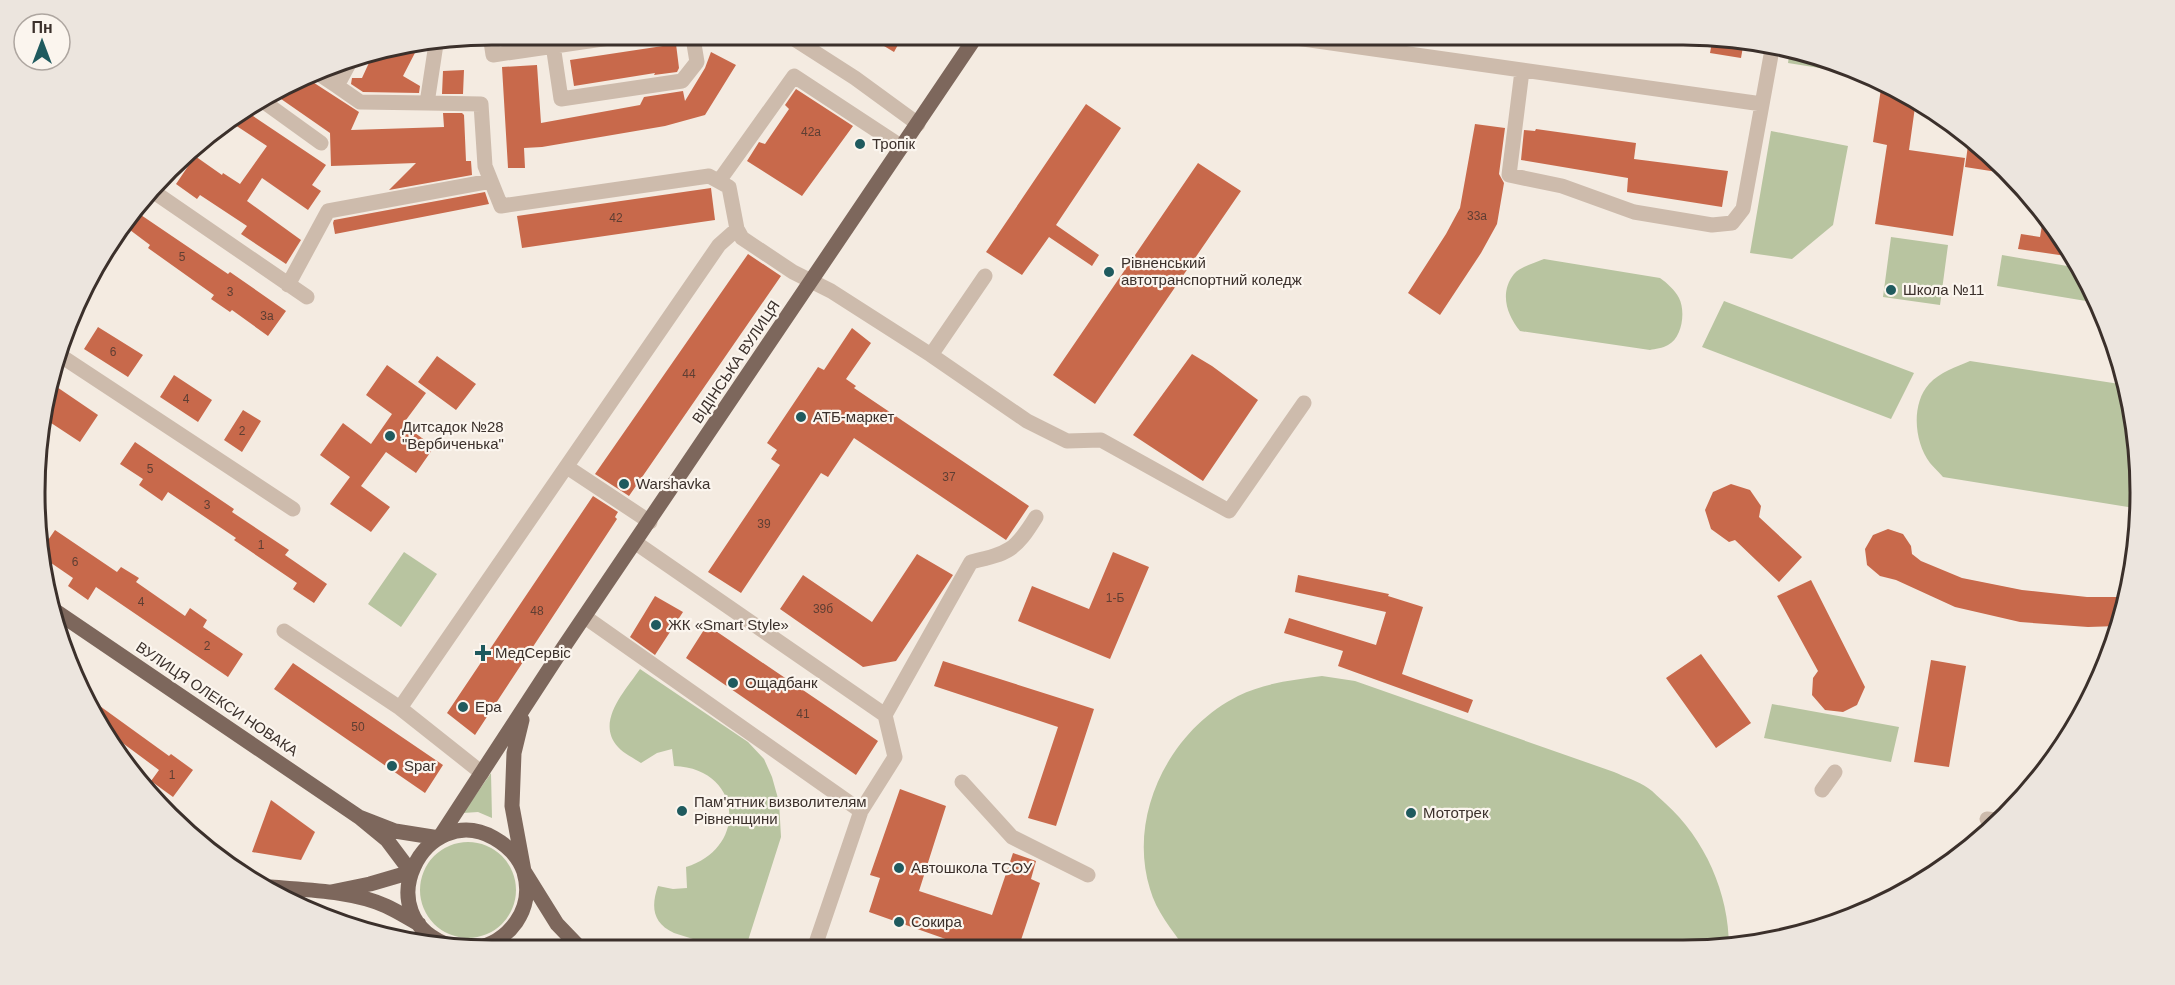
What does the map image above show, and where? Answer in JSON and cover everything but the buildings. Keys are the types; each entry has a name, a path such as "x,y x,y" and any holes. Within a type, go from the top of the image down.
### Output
{"main road":[{"name":"ВІДІНСЬКА ВУЛИЦЯ","path":"411,872 417,858 439,838 970,45"},
{"name":"ВУЛИЦЯ ОЛЕКСИ НОВАКА","path":"62,616 359,817 387,840 411,872"},
{"name":"ВІДІНСЬКА ВУЛИЦЯ","path":"524,871 512,806 514,753 525,710"},
{"name":"ВУЛИЦЯ ОЛЕКСИ НОВАКА","path":"359,817 395,831 439,838"},
{"path":"439,838 455,832 472,831 489,835 504,843 516,856 557,924 572,940"},
{"path":"497,940 515,925 524,909 527,890 524,871"},
{"path":"331,892 411,872 408,885 412,912 429,935"},
{"path":"284,888 331,892 385,905 419,924"}],"street":[{"path":"492,45 493,55 553,45 561,99 682,81 697,62 694,45"},
{"path":"805,45 918,124"},
{"path":"1348,45 1762,104"},
{"path":"427,103 435,49"},
{"path":"1522,71 1509,175 1562,186 1634,212 1712,225 1732,223 1743,209 1771,54"},
{"path":"337,86 345,70"},
{"path":"719,181 794,76 902,147"},
{"path":"325,78 360,102 481,104 485,166 501,206 709,176 729,187 737,229 742,238 931,355 1027,421 1067,441 1101,440 1229,511 1304,403"},
{"path":"269,105 321,143"},
{"path":"288,285 328,211 491,181"},
{"path":"158,195 307,297"},
{"path":"399,708 719,245 737,229"},
{"path":"931,355 985,276"},
{"path":"66,359 293,509"},
{"path":"567,467 650,522"},
{"path":"885,715 971,562 1003,555 1022,540 1036,517"},
{"path":"636,543 885,715 895,757 861,811 817,940"},
{"path":"585,617 861,811"},
{"path":"284,631 399,708 482,773"},
{"path":"1822,790 1835,772"},
{"path":"962,782 1012,837 1088,875"},
{"path":"419,924 424,934"}],"green space":[{"path":"1789,58 1826,69 1788,63"},
{"path":"1771,131 1848,146 1833,225 1792,259 1750,253"},
{"path":"1891,237 1948,245 1940,305 1883,297"},
{"path":"2002,255 2068,266 2087,301 1997,286"},
{"path":"1544,259 1660,278 1675,292 1681,304 1682,317 1677,337 1666,346 1650,350 1520,331 1511,318 1506,304 1509,281 1517,271"},
{"path":"1724,301 1914,373 1891,419 1702,347"},
{"path":"1970,361 2116,384 2126,434 2130,507 1943,477 1930,463 1921,445 1917,412 1923,392 1933,380 1948,370"},
{"path":"404,552 437,574 401,627 368,604"},
{"path":"640,669 748,742 764,759 779,802 781,837 748,940 696,940 674,933 657,919 654,900 658,886 673,889 687,888 686,867 706,857 720,843 728,827 729,810 724,794 713,780 697,770 674,766 672,749 657,753 641,763 618,747 612,737 610,727 611,717 620,697"},
{"name":"Мототрек","path":"1322,676 1355,681 1636,781 1648,788 1679,817 1703,850 1712,868 1725,907 1729,937 1682,940 1179,940 1156,905 1144,861 1144,832 1150,804 1160,777 1174,752 1192,730 1214,711 1238,696 1279,683"},
{"path":"1772,704 1899,727 1891,762 1764,738"},
{"path":"491,773 492,818 478,812 463,813"},
{"path":"468,842 486,846 502,856 512,872 516,890 512,908 502,924 486,934 468,938 450,934 434,924 424,908 420,890 424,872 434,856 450,846"}],"place":[{"name":"Тропік","path":"860,144"},
{"name":"Рівненський автотранспортний коледж","path":"1109,272"},
{"name":"Школа №11","path":"1891,290"},
{"name":"АТБ-маркет","path":"801,417"},
{"name":"Дитсадок №28 \"Вербиченька\"","path":"390,436"},
{"name":"Warshavka","path":"624,484"},
{"name":"ЖК «Smart Style»","path":"656,625"},
{"name":"МедСервіс","path":"483,653"},
{"name":"Ощадбанк","path":"733,683"},
{"name":"Ера","path":"463,707"},
{"name":"Spar","path":"392,766"},
{"name":"Пам'ятник визволителям Рівненщини","path":"682,811"},
{"name":"Мототрек","path":"1411,813"},
{"name":"Автошкола ТСОУ","path":"899,868"},
{"name":"Сокира","path":"899,922"}]}
